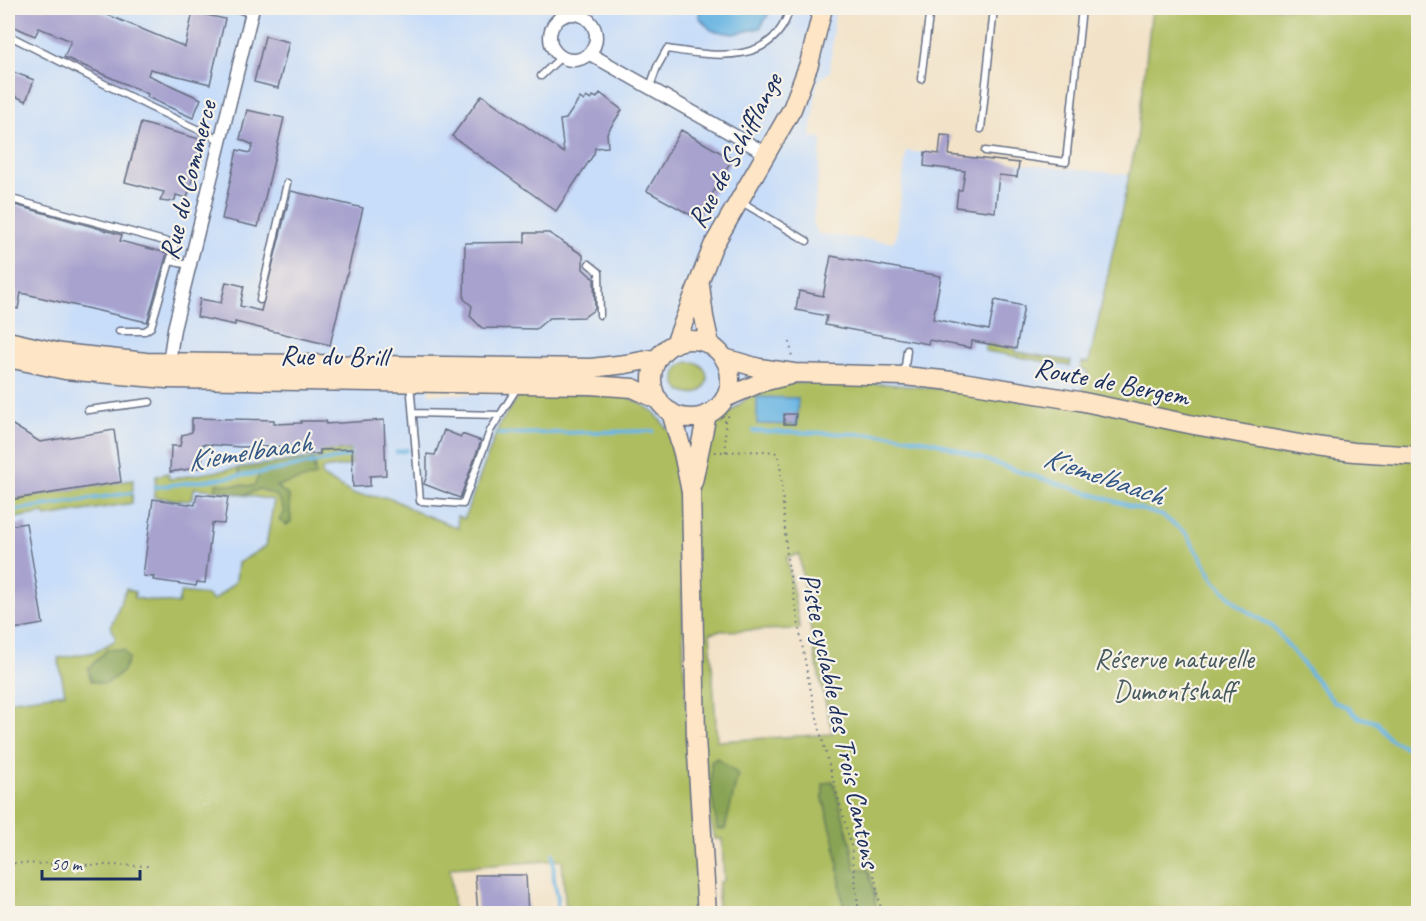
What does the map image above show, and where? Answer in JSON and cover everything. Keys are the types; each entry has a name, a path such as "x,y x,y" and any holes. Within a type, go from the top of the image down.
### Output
{"main road":[{"name":"Rue de Schifflange","path":"675,344 713,246 792,109 809,64 823,8"},
{"name":"Rue de Schifflange","path":"699,283 710,345"},
{"path":"665,406 682,417 695,418 729,404 730,378 724,358 710,345 687,340 675,344 658,358 652,379 654,390 665,406 684,453 691,492 695,693 707,914"},
{"name":"Rue du Brill","path":"8,341 61,353 168,363 591,368 658,358"},
{"name":"Rue du Brill","path":"8,358 65,369 167,379 591,385 633,388 665,406"},
{"name":"Route de Bergem","path":"724,358 759,368 794,373 904,376 962,382 1036,393 1316,447 1419,456"},
{"name":"Route de Bergem","path":"729,404 762,382 794,373"},
{"path":"691,492 707,414"}],"street":[{"name":"Rue du Commerce","path":"168,363 174,329 252,11"},
{"path":"572,13 588,18 597,31 597,39 590,54 576,60 561,57 552,46 550,33 557,20 572,13"},
{"path":"590,54 767,154"}],"lane":[{"path":"236,8 252,11"},
{"path":"650,87 667,49 709,55 742,54 761,47 778,33 790,8"},
{"path":"921,79 930,8"},
{"path":"981,129 994,8"},
{"path":"985,151 1066,162 1082,8"},
{"path":"8,35 221,140"},
{"path":"542,76 561,57"},
{"path":"260,300 286,183"},
{"path":"8,198 175,244 151,327 145,331 119,331"},
{"path":"740,201 807,241"},
{"path":"170,261 191,265"},
{"path":"588,264 599,272 600,315"},
{"path":"904,376 907,350"},
{"path":"410,383 420,501 463,504 490,431 520,384"},
{"path":"88,410 150,402"},
{"path":"413,413 499,415"}],"path":[{"path":"726,452 725,421 729,404"},
{"name":"Piste cyclable des Trois Cantons","path":"786,534 787,558 808,678 820,735 851,845 859,914"},
{"path":"867,860 873,870 882,914"},
{"path":"8,863 150,866"}],"shaded area":[{"path":"8,8 835,8 830,71 817,82 811,137 822,138 813,224 819,234 892,242 896,237 906,151 1130,175 1089,363 1082,362 1088,371 1079,401 1030,402 953,390 691,492 655,413 642,404 627,397 426,362 429,394 517,394 500,423 464,519 458,517 458,528 415,511 391,498 353,494 322,476 322,469 351,465 350,450 321,457 168,479 156,475 194,488 274,499 266,547 238,563 236,581 213,601 181,592 179,604 134,598 116,640 95,652 59,659 65,693 8,701 8,519 45,513 45,517 133,481 8,500"}],"green space":[{"name":"Réserve naturelle Dumontshaff","path":"1152,8 1418,8 1418,913 876,913 874,891 868,870 855,870 851,845 833,781 823,798 835,843 844,913 717,913 719,882 724,881 722,839 715,839 699,778 691,492 712,428 747,398 761,391 792,383 887,384 953,390 1030,402 1036,393 1079,401 1088,371 1081,369 1082,362 1089,363 1137,139","holes":["799,554 816,662 833,734 717,741 710,633 800,629 787,558"]},
{"path":"986,344 1016,349 1016,352 1071,361 1070,366 985,351"},
{"path":"691,362 702,367 707,378 702,389 691,394 680,389 675,378 680,367"},
{"path":"522,392 611,394 627,397 655,413 672,435 677,452 684,668 699,913 566,913 562,860 450,868 454,913 8,913 8,701 65,693 58,658 95,652 116,640 111,626 126,589 135,592 134,598 178,604 181,592 207,595 213,601 236,581 238,563 266,546 274,500 244,495 260,489 278,496 285,512 289,510 289,496 276,486 316,468 312,458 321,457 321,452 350,450 351,465 322,469 322,476 353,494 391,498 415,511 458,528 457,516 464,519 500,423"},
{"path":"312,458 316,476 276,486 289,496 291,522 286,525 279,520 285,512 277,496 260,489 244,495 216,490 216,484 254,486 260,473 239,475 238,468"},
{"path":"238,468 239,475 261,473 254,486 216,484 216,490 194,488 193,497 188,501 154,497 156,476 168,473 169,479"},
{"path":"133,480 132,503 46,517 44,513 8,519 8,500"},
{"path":"108,649 124,650 129,659 122,672 106,684 91,681 88,669"},
{"path":"717,758 738,774 725,829 717,829 711,789 711,762"},
{"path":"833,781 851,845 855,870 868,869 874,891 876,913 844,913 835,844 823,798 823,784"}],"water":[{"path":"700,8 767,8 769,13 760,28 733,34 711,30 699,17"},
{"path":"757,397 798,398 797,425 757,424"}],"building":[{"path":"8,8 91,8 185,47 193,12 225,19 210,84 150,69 148,75 201,99 193,118 147,97 148,94 64,57 71,41 39,28 35,36 8,24"},
{"path":"265,36 289,42 278,88 254,82"},
{"path":"8,70 34,80 26,101 8,93"},
{"path":"600,93 622,110 607,133 608,147 595,148 594,154 556,211 452,136 482,95 564,153 560,120 566,119 580,98 584,101 586,97 591,100 593,96 597,98"},
{"path":"247,110 284,118 258,227 222,219 237,150 250,153 253,145 240,139"},
{"path":"141,123 203,140 187,198 176,195 175,200 160,201 164,192 125,182"},
{"path":"681,130 732,159 698,219 647,191"},
{"path":"941,135 951,136 949,155 1019,163 1017,177 999,175 995,212 956,207 958,190 962,190 965,171 924,166 925,152 939,154"},
{"path":"291,191 363,208 330,345 235,322 235,325 197,317 200,299 221,303 226,282 244,286 240,306 261,311"},
{"path":"8,203 122,235 120,241 167,253 147,322 21,293 18,309 8,306"},
{"path":"525,233 549,233 583,255 583,269 594,279 595,309 584,317 549,318 536,329 482,328 470,316 472,306 464,299 465,243 525,242"},
{"path":"831,256 941,276 933,319 989,330 995,300 1024,306 1016,349 972,341 971,348 929,340 928,344 825,325 827,316 796,310 799,291 823,296"},
{"path":"784,414 796,414 795,424 784,424"},
{"path":"192,418 274,420 274,424 301,423 301,421 326,421 326,424 384,420 386,475 370,476 370,486 353,487 352,449 320,450 320,454 297,454 297,446 240,447 203,444 202,467 170,472 171,446 180,446 182,435 192,432"},
{"path":"8,422 40,442 114,430 121,482 8,500"},
{"path":"444,430 461,437 462,434 481,441 460,498 424,484 427,475 427,454 435,455"},
{"path":"197,494 228,497 224,524 212,523 205,583 197,582 196,586 153,580 154,577 143,576 153,499 195,505"},
{"path":"26,523 43,624 8,630 8,526"},
{"path":"475,875 526,875 528,914 478,914"}],"waterway":[{"name":"Kiemelbaach","path":"498,434 653,431"},
{"name":"Kiemelbaach","path":"753,431 893,435 935,442 1017,471 1163,516 1187,534 1215,582 1241,607 1273,627 1334,702 1347,707 1358,717 1376,722 1389,739 1418,753"},
{"name":"Kiemelbaach","path":"397,452 407,450"},
{"name":"Kiemelbaach","path":"155,487 261,473 349,456"},
{"name":"Kiemelbaach","path":"8,511 131,493"},
{"path":"553,854 554,880 558,898 556,914"}]}
